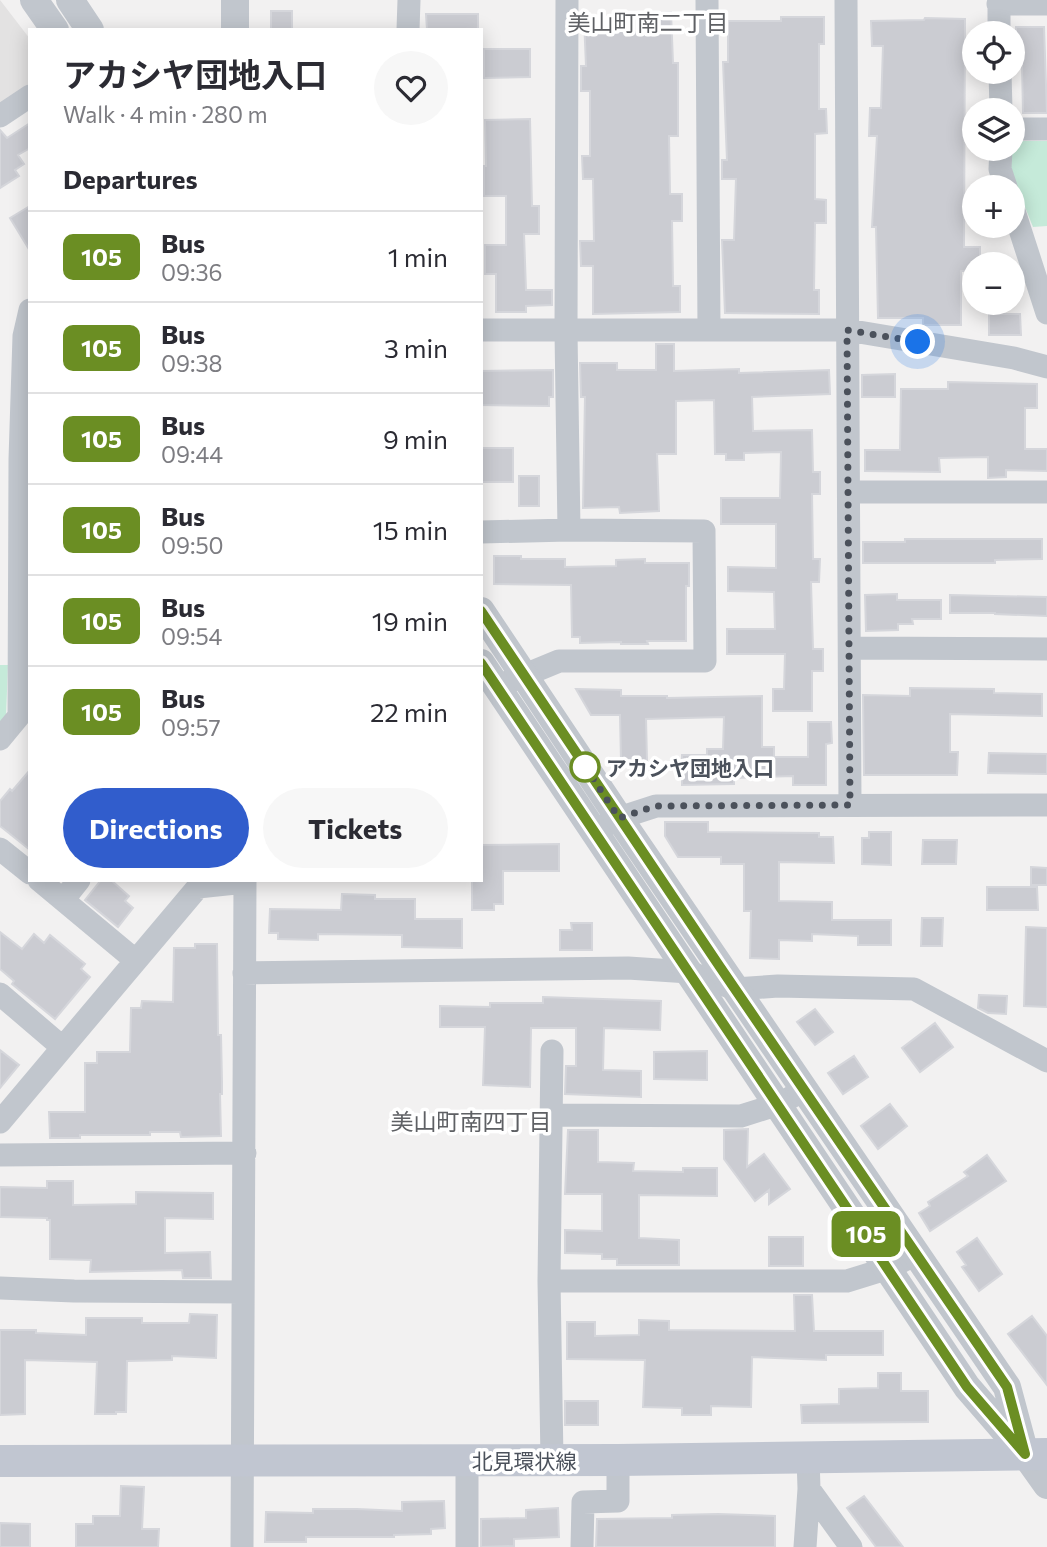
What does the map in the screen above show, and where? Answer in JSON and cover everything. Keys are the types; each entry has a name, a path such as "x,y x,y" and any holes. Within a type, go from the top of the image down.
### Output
{"main road":[{"name":"北見環状線","path":"0,1461 618,1460 1036,1454"}],"street":[{"path":"34,0 54,28"},
{"path":"70,0 89,28"},
{"path":"235,0 235,28"},
{"path":"408,0 408,28"},
{"path":"567,0 566,332 569,530"},
{"path":"708,0 709,330"},
{"path":"846,0 850,805"},
{"path":"999,21 999,2 1047,4"},
{"path":"0,116 28,97"},
{"path":"1025,129 1047,129"},
{"path":"1025,227 1037,246 1047,313"},
{"path":"0,739 19,716 25,575 10,459 28,319"},
{"path":"483,330 847,330 1014,358 1047,367"},
{"path":"849,492 1047,492"},
{"path":"483,532 704,531 705,661 559,662 497,687"},
{"path":"483,614 524,676 689,972 967,1387 1036,1454"},
{"path":"850,648 1047,649"},
{"path":"483,666 735,989 1007,1387 1047,1485"},
{"path":"607,825 656,806 1047,805"},
{"path":"0,849 28,871"},
{"path":"41,882 135,960"},
{"path":"63,900 77,882"},
{"path":"0,1122 198,887 237,882"},
{"path":"242,1547 245,882"},
{"path":"244,973 628,968 689,972 735,989 778,986 914,989 1047,1061"},
{"path":"0,994 62,1047"},
{"path":"552,1051 549,1281 552,1460"},
{"path":"552,1115 741,1116 779,1104 804,1090"},
{"path":"0,1155 245,1153"},
{"path":"549,1281 848,1281 889,1268 916,1254"},
{"path":"0,1289 242,1292"},
{"path":"805,1547 808,1457"},
{"path":"467,1460 467,1547"},
{"path":"582,1547 583,1502 618,1501 618,1460"},
{"path":"809,1489 850,1547"}],"shaded area":[{"path":"0,0 28,36 28,85 0,104"}],"green space":[{"path":"1025,141 1047,141 1047,226 1033,227 1025,207 1025,175 1012,175 1008,161 1025,161"},
{"path":"0,665 8,665 6,717 0,724"}],"building":[{"path":"271,11 292,11 292,28 271,28"},
{"path":"671,12 673,63 678,63 678,136 669,136 670,194 682,194 682,221 672,221 673,286 680,286 680,312 593,314 593,266 581,266 580,241 594,241 593,179 583,179 582,156 590,156 590,91 581,91 581,66 586,66 584,18"},
{"path":"426,14 478,14 478,28 427,28"},
{"path":"781,17 824,17 824,44 819,44 819,109 826,109 827,133 815,134 815,199 826,200 826,223 815,223 814,290 819,290 819,314 725,313 722,240 734,240 736,179 722,179 722,160 727,160 723,62 728,62 728,21 781,21"},
{"path":"965,19 962,21 962,84 965,84 965,98 962,98 962,161 964,161 962,238 964,247 980,247 980,252 962,252 961,325 923,325 923,318 878,318 876,227 872,227 877,136 869,136 870,108 881,108 883,46 872,46 871,21"},
{"path":"1025,27 1044,27 1047,113 1025,113 1025,98 1023,98"},
{"path":"484,49 530,49 530,77 484,78"},
{"path":"530,119 532,206 539,206 539,234 524,234 526,290 552,290 552,305 526,306 526,312 496,312 496,274 485,274 485,245 506,245 506,196 484,196 485,120"},
{"path":"28,124 28,149 18,155 24,164 15,170 19,176 0,188 0,130 7,138"},
{"path":"28,207 28,248 10,218"},
{"path":"989,315 1020,315 1021,335 989,335"},
{"path":"656,344 674,344 674,371 739,369 739,373 829,370 830,394 752,397 753,431 812,430 813,472 820,472 820,494 812,494 813,559 820,559 819,582 811,582 813,649 823,649 823,671 812,671 812,711 773,711 773,689 784,689 785,654 727,654 727,629 775,629 774,592 728,591 728,567 776,568 776,524 721,524 721,498 780,498 781,452 744,453 744,460 726,460 726,454 715,454 714,400 676,401 676,454 657,454 659,511 620,513 619,507 583,508 585,397 581,397 580,363 617,363 617,370 656,370"},
{"path":"553,370 553,397 549,397 549,406 483,405 483,371"},
{"path":"895,374 895,397 862,397 862,375"},
{"path":"948,382 1037,384 1037,408 1025,408 1025,449 1047,449 1047,471 1006,470 1006,477 988,478 988,457 939,458 940,472 865,471 865,450 900,450 901,389 948,389"},
{"path":"483,448 513,448 513,482 483,482"},
{"path":"519,476 539,476 539,506 519,506"},
{"path":"905,539 1042,539 1042,559 995,560 995,563 863,563 863,542 905,542"},
{"path":"494,556 565,559 565,567 616,566 616,560 645,559 645,563 689,563 689,586 686,586 686,641 647,641 648,644 580,643 580,637 572,637 571,585 494,584"},
{"path":"897,594 897,600 941,600 941,619 912,619 913,624 898,624 898,630 866,631 865,595"},
{"path":"950,595 1047,597 1047,616 950,613"},
{"path":"910,688 994,689 994,693 1042,694 1042,716 950,714 950,752 958,752 957,775 864,775 863,695 910,696"},
{"path":"576,689 621,690 621,696 667,698 762,696 762,747 774,747 774,757 808,757 808,722 831,722 832,743 826,744 826,785 793,785 793,776 734,778 734,784 682,785 682,755 707,755 707,749 723,749 724,717 646,719 647,760 621,760 620,715 591,715"},
{"path":"989,753 1047,754 1047,774 988,773"},
{"path":"28,772 28,848 0,826 0,801 10,789 12,791"},
{"path":"665,822 708,822 708,832 819,833 819,837 833,837 834,863 779,862 779,901 832,902 832,920 891,920 891,945 858,945 858,936 812,934 812,941 779,940 779,959 750,958 751,911 744,911 744,864 721,864 721,857 678,857 665,836"},
{"path":"869,832 891,832 891,865 862,864 862,838 869,838"},
{"path":"923,840 957,840 956,864 922,864"},
{"path":"559,844 559,871 503,871 503,904 494,904 494,910 472,910 472,882 483,882 483,845"},
{"path":"1031,867 1047,868 1047,885 1031,885"},
{"path":"99,882 113,882 129,896 125,901 133,908 118,927 85,900"},
{"path":"987,887 1037,887 1038,910 987,910"},
{"path":"342,894 375,895 375,899 415,899 415,919 462,919 462,948 402,947 402,935 318,934 318,940 278,939 278,933 269,933 270,909 341,910"},
{"path":"922,918 943,918 942,946 921,946"},
{"path":"571,923 592,923 592,950 560,950 560,930 572,930"},
{"path":"1026,927 1047,928 1047,1007 1024,1006"},
{"path":"0,932 22,949 34,934 44,943 50,935 85,964 81,969 90,977 55,1019 12,984 14,981 0,969"},
{"path":"195,944 217,944 218,1035 221,1035 222,1082 221,1136 181,1137 180,1132 150,1132 150,1135 50,1138 49,1112 85,1112 85,1063 97,1063 97,1052 130,1052 131,1008 141,1008 142,1001 173,1002 174,948 195,948"},
{"path":"979,995 1007,996 1006,1014 988,1013 978,1008"},
{"path":"543,997 661,1001 660,1030 604,1028 603,1070 641,1071 641,1097 565,1094 566,1066 576,1066 576,1028 531,1028 530,1087 483,1085 485,1027 440,1027 440,1006 490,1007 490,1003 543,1003"},
{"path":"815,1009 833,1032 815,1045 797,1022"},
{"path":"935,1023 953,1047 920,1072 902,1048"},
{"path":"0,1050 19,1065 0,1088"},
{"path":"707,1051 707,1080 654,1079 654,1052"},
{"path":"854,1056 868,1077 843,1094 828,1073"},
{"path":"890,1104 907,1126 878,1149 861,1126"},
{"path":"748,1129 747,1167 764,1154 790,1189 769,1204 769,1190 755,1201 724,1159 724,1130"},
{"path":"568,1130 598,1130 598,1162 634,1163 633,1171 683,1172 683,1168 717,1168 717,1196 639,1195 639,1238 679,1240 679,1265 617,1265 617,1259 602,1259 602,1254 565,1253 565,1230 602,1231 602,1194 565,1194"},
{"path":"987,1155 1006,1181 930,1231 919,1213 930,1206 928,1202 968,1176 964,1172"},
{"path":"47,1181 73,1181 73,1205 136,1204 136,1192 213,1193 213,1219 165,1218 165,1253 210,1252 211,1278 183,1278 182,1270 90,1272 91,1260 50,1259 50,1220 0,1217 0,1187 47,1188"},
{"path":"769,1237 803,1237 803,1266 769,1266"},
{"path":"977,1238 1002,1274 979,1291 962,1267 966,1265 957,1252"},
{"path":"794,1295 812,1295 814,1331 883,1331 883,1355 826,1355 826,1360 752,1357 751,1407 711,1406 711,1415 682,1415 682,1408 643,1407 645,1360 567,1359 567,1322 595,1322 595,1336 639,1335 639,1320 669,1321 669,1330 795,1331"},
{"path":"190,1314 217,1315 216,1358 172,1356 172,1360 127,1361 126,1412 95,1414 97,1362 25,1360 25,1414 0,1415 0,1330 86,1335 86,1318 142,1318 142,1323 189,1323"},
{"path":"1032,1316 1047,1336 1047,1385 1008,1334"},
{"path":"878,1373 901,1373 901,1391 928,1391 928,1422 802,1423 801,1405 839,1404 839,1389 878,1388"},
{"path":"565,1401 598,1401 598,1425 565,1425"},
{"path":"121,1486 144,1487 142,1529 159,1529 158,1547 76,1547 76,1524 93,1524 93,1516 120,1516"},
{"path":"864,1496 903,1547 876,1547 847,1508"},
{"path":"444,1501 445,1528 431,1529 431,1534 394,1537 306,1537 306,1542 265,1542 266,1512 313,1513 313,1509 402,1511 402,1502"},
{"path":"558,1508 559,1537 514,1539 514,1546 481,1547 481,1519 526,1518 526,1510"},
{"path":"718,1514 775,1516 775,1547 596,1547 597,1519"},
{"path":"0,1523 30,1524 30,1547 0,1547"}],"bus line":[{"name":"105","path":"483,614 1007,1387 1025,1454 967,1387 483,666"}],"place":[{"name":"アカシヤ団地入口","path":"585,767"}],"district":[{"name":"美山町南二丁目","path":"648,22"},
{"name":"美山町南四丁目","path":"471,1121"}],"route":[{"path":"585,767 579,757 619,818 656,806 850,805 847,330 918,342"}]}
